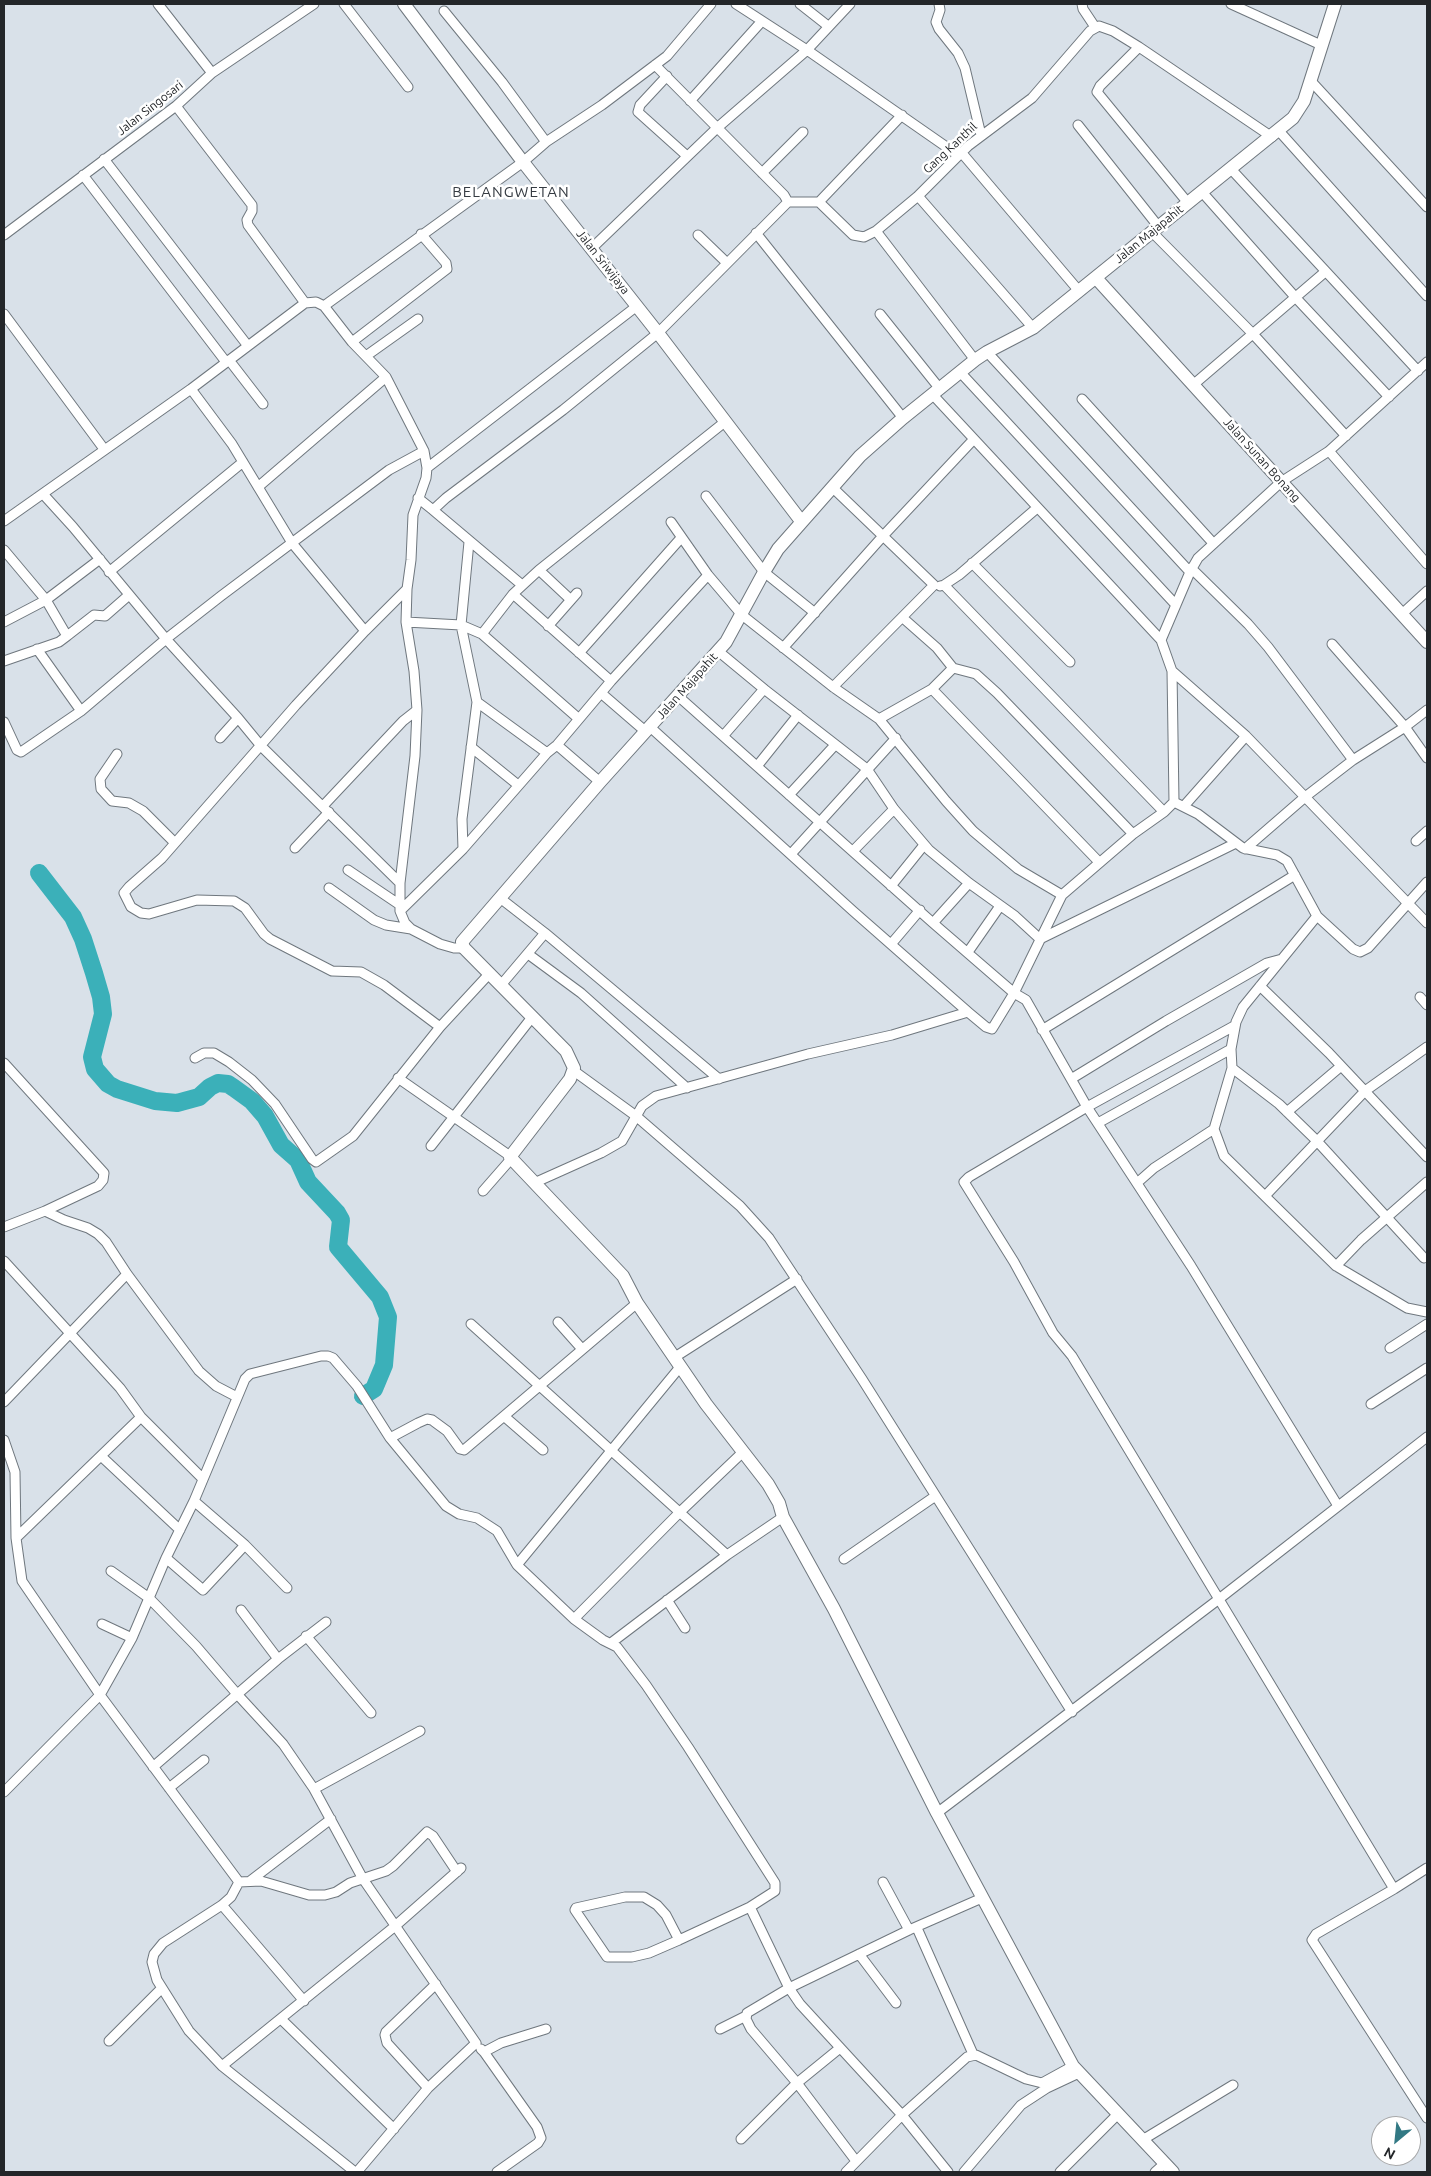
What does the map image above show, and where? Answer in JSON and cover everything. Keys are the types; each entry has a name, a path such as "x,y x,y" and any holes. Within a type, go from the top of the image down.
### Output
{"street":[{"path":"158,4 212,73"},
{"name":"Jalan Singosari","path":"4,235 176,106 212,73 314,4"},
{"path":"344,4 408,87"},
{"name":"Jalan Sriwijaya","path":"404,4 523,162 658,333 801,521"},
{"path":"324,306 523,162 546,142 602,106 667,56 712,4"},
{"path":"736,4 960,153 1079,291"},
{"path":"800,4 828,26"},
{"path":"592,248 717,128 807,50 850,4"},
{"path":"939,4 940,10 936,22 958,53 965,68 981,135"},
{"path":"1082,4 1083,9 1095,28 1105,27 1139,47 1275,134 1427,296"},
{"path":"1231,4 1322,46"},
{"name":"Jalan Majapahit","path":"464,948 462,940 647,729 718,652 742,615 778,549 860,456 960,372 987,352 1032,328 1096,278 1154,228 1275,134 1300,110 1335,4"},
{"path":"444,11 502,82 546,142"},
{"path":"690,101 762,22"},
{"name":"Gang Kanthil","path":"876,231 918,196 960,153 981,135 1032,98 1095,28"},
{"path":"1139,47 1097,92 1188,203"},
{"path":"655,64 784,195 788,202"},
{"path":"667,76 640,105 638,112 688,156"},
{"path":"1310,80 1427,206"},
{"path":"176,106 252,205 252,211 247,220 248,226 305,304"},
{"path":"819,202 902,115"},
{"path":"1078,125 1154,228 1346,436"},
{"path":"762,173 803,132"},
{"path":"104,159 248,346"},
{"path":"1231,169 1418,371"},
{"path":"83,175 263,404"},
{"path":"1202,192 1296,298 1389,397"},
{"path":"918,196 1032,328"},
{"path":"433,510 446,498 563,410 658,333 788,202 819,202 853,235 864,237 876,231 976,360"},
{"path":"756,233 903,418"},
{"path":"352,342 447,269 446,263 421,234"},
{"path":"698,235 727,263"},
{"path":"1193,385 1325,272"},
{"name":"Jalan Sunan Bonang","path":"1096,278 1427,642"},
{"path":"4,521 191,389 305,304 312,301 324,306 352,342 386,377 424,451 427,468 426,478 413,516 411,560 407,589 406,622 414,671 417,710 416,756 400,882 400,908 405,923 411,929 440,944 454,948 464,948 566,1051 574,1071 511,1158 483,1191"},
{"path":"427,468 637,306"},
{"path":"4,314 104,449"},
{"path":"601,693 647,729 968,1012 986,1027 992,1029 1014,993 1062,895 1132,834 1164,812 1174,802 1172,671 1161,640 974,439 880,314"},
{"path":"366,356 418,319"},
{"path":"987,352 1190,570 1248,624 1268,647 1353,760"},
{"path":"1161,640 1190,570 1198,558 1282,482 1329,451 1427,362"},
{"path":"960,372 1176,605"},
{"path":"258,487 386,377"},
{"path":"191,389 243,462 292,543 365,631"},
{"path":"1082,398 1213,543"},
{"path":"482,634 513,594 539,570 726,421"},
{"path":"783,648 883,536 974,439"},
{"path":"4,722 17,750 21,752 81,711 166,639 292,543 390,470 424,451"},
{"path":"1329,451 1427,564"},
{"path":"109,572 243,462"},
{"path":"833,488 934,586 944,586 1037,508"},
{"path":"43,494 166,639 261,746 400,882"},
{"path":"706,496 764,572 814,613"},
{"path":"418,498 522,585"},
{"path":"671,522 708,575 742,615 833,687 879,719 973,831 1018,869 1062,895"},
{"path":"579,653 681,538"},
{"path":"463,848 462,819 477,702 461,625 469,542"},
{"path":"4,550 46,600 67,636"},
{"path":"4,622 46,600 100,559"},
{"path":"972,563 1070,662"},
{"path":"539,570 574,597 548,626"},
{"path":"400,908 463,848 708,575"},
{"path":"833,687 934,586"},
{"path":"944,586 1164,812"},
{"path":"407,589 365,631 162,858 124,893 131,907 141,913 149,914 197,900 234,901 245,908 264,934 270,939 332,971 361,972 384,985 440,1027"},
{"path":"1402,613 1427,591"},
{"path":"513,594 611,681"},
{"path":"4,661 59,642 94,615 105,616 129,596"},
{"path":"903,618 937,648 953,668 976,674 998,693 1132,834"},
{"path":"406,622 461,625 482,634 579,719"},
{"path":"1332,644 1405,728 1427,758"},
{"path":"37,649 81,711"},
{"path":"718,652 867,769 894,809 924,845 969,883 1015,916 1040,939"},
{"path":"879,719 932,689 953,668"},
{"path":"1172,671 1246,736 1427,923"},
{"path":"724,735 764,689"},
{"path":"932,689 1099,862"},
{"path":"678,696 758,765 933,923 1014,993 1026,1000 1087,1106 1191,1266 1338,1506"},
{"path":"477,702 547,753"},
{"path":"295,848 326,809 403,721 417,710"},
{"path":"1245,850 1305,797 1353,760 1405,728 1427,710"},
{"path":"758,765 798,715"},
{"path":"220,738 238,718"},
{"path":"1184,806 1246,736"},
{"path":"790,854 896,738"},
{"path":"557,745 600,782"},
{"path":"790,795 835,745"},
{"path":"471,747 518,785"},
{"path":"116,754 100,779 101,789 112,801 129,803 142,811 175,843"},
{"path":"1174,802 1184,806 1245,850 1282,857 1290,865 1317,916 1353,949 1360,952 1368,948 1427,882"},
{"path":"853,851 894,809"},
{"path":"1416,841 1427,831"},
{"path":"1040,939 1236,844"},
{"path":"891,886 924,845"},
{"path":"348,870 400,908"},
{"path":"1042,1030 1295,876"},
{"path":"933,923 969,883"},
{"path":"329,888 374,920 386,925 411,929"},
{"path":"500,898 545,932 719,1079"},
{"path":"968,952 1000,906"},
{"path":"892,943 920,910"},
{"path":"1317,916 1243,1007 1234,1026 1231,1049 1232,1068 1214,1129 1224,1156 1336,1266 1406,1308 1427,1312"},
{"path":"501,985 545,932"},
{"path":"528,954 580,993 687,1088"},
{"path":"1071,1080 1166,1021 1267,963 1282,959"},
{"path":"195,1058 204,1053 214,1054 229,1062 252,1080 275,1104 312,1159 316,1162 353,1136 440,1027 490,973"},
{"path":"1260,986 1329,1053 1340,1067 1427,1157"},
{"path":"1420,997 1427,1005"},
{"path":"534,1183 601,1153 622,1141 642,1106 656,1096 808,1054 892,1035 968,1012"},
{"path":"431,1146 533,1016"},
{"path":"1234,1026 1087,1106 969,1177 965,1184 1014,1262 1053,1333 1072,1356 1394,1889"},
{"path":"1265,1196 1316,1140 1365,1092 1427,1047"},
{"path":"1098,1123 1231,1049"},
{"path":"4,1063 104,1173 103,1180 98,1186 45,1211 4,1227"},
{"path":"1287,1112 1340,1067"},
{"path":"1232,1068 1287,1112 1316,1140 1424,1258"},
{"path":"574,1071 636,1116 740,1206 769,1238 797,1279 1072,1712"},
{"path":"398,1078 511,1158 617,1269 637,1303 677,1362 768,1484 779,1503 783,1517 834,1609 937,1813 1076,2069 1144,2139 1164,2169"},
{"path":"1137,1183 1154,1168 1214,1129"},
{"path":"1336,1266 1427,1182"},
{"path":"45,1211 88,1228 98,1234 106,1242 127,1274 199,1371 216,1386 237,1397"},
{"path":"4,1261 120,1388 141,1417 202,1478"},
{"path":"4,1402 127,1274"},
{"path":"517,1565 612,1449 677,1362 797,1279"},
{"path":"390,1438 427,1419 432,1420 446,1431 460,1449 464,1450 637,1303"},
{"path":"558,1322 582,1349"},
{"path":"471,1324 612,1449 727,1555"},
{"path":"1390,1348 1427,1324"},
{"path":"4,1792 100,1696 132,1638 166,1558 194,1501 245,1379 250,1374 320,1356 333,1358 357,1386 369,1408 390,1438 446,1506 459,1514 477,1518 497,1532 517,1565 574,1619 603,1640 617,1647 646,1685 775,1883 776,1888 773,1893 750,1907 679,1940 649,1953 611,1959 604,1954 575,1910 576,1908 625,1897 644,1897 657,1905 666,1915 679,1940"},
{"path":"1371,1404 1427,1368"},
{"path":"16,1538 141,1417"},
{"path":"505,1417 543,1450"},
{"path":"937,1813 1072,1712 1427,1437"},
{"path":"4,1440 14,1472 16,1538 22,1580 100,1696 238,1882"},
{"path":"574,1619 680,1512 743,1452"},
{"path":"101,1456 180,1530"},
{"path":"844,1559 934,1497"},
{"path":"194,1501 244,1545 287,1588"},
{"path":"611,1643 727,1555 783,1517"},
{"path":"166,1558 203,1590 244,1545"},
{"path":"111,1571 149,1598 196,1646 236,1694 283,1744 314,1789 363,1879 394,1927 540,2132 541,2138 538,2143 503,2170"},
{"path":"667,1600 686,1628"},
{"path":"241,1610 278,1659"},
{"path":"152,1767 236,1694 306,1636 326,1622"},
{"path":"102,1624 132,1638"},
{"path":"306,1636 371,1713"},
{"path":"314,1789 420,1731"},
{"path":"168,1788 204,1760"},
{"path":"249,1881 331,1819"},
{"path":"222,2066 394,1927 459,1870 428,1832 393,1866 350,1883 336,1892 317,1896 293,1891 261,1880 238,1882"},
{"path":"1427,1868 1316,1934 1312,1940 1427,2118"},
{"path":"238,1882 231,1897 222,1905 182,1929 158,1949 152,1962 154,1972 189,2031 222,2066 356,2172 428,2088 476,2044"},
{"path":"883,1882 913,1929 973,2054 1026,2079 1042,2084 1076,2069"},
{"path":"720,2029 746,2016 748,2012 789,1988 982,1898"},
{"path":"222,1905 304,2001"},
{"path":"750,1907 789,1988 800,2004 902,2115 948,2172"},
{"path":"859,1954 896,2003"},
{"path":"428,2088 387,2043 385,2035 436,1984"},
{"path":"109,2041 162,1988"},
{"path":"746,2016 751,2029 797,2083 856,2161"},
{"path":"281,2019 394,2129"},
{"path":"484,2052 501,2044 546,2029"},
{"path":"741,2139 797,2083 840,2048"},
{"path":"846,2172 902,2115 960,2062 973,2054"},
{"path":"964,2172 1021,2105 1076,2069"},
{"path":"1144,2139 1233,2085"},
{"path":"1060,2172 1118,2114"}],"waterway":[{"path":"39,873 73,917 83,939 101,997 103,1014 92,1057 95,1069 108,1084 117,1089 155,1101 177,1103 199,1097 210,1087 218,1083 228,1084 252,1101 265,1116 281,1145 298,1160 308,1182 337,1213 341,1220 338,1247 380,1297 388,1317 384,1365 374,1389 363,1396"}],"district":[{"name":"BELANGWETAN","path":"511,192"}]}
